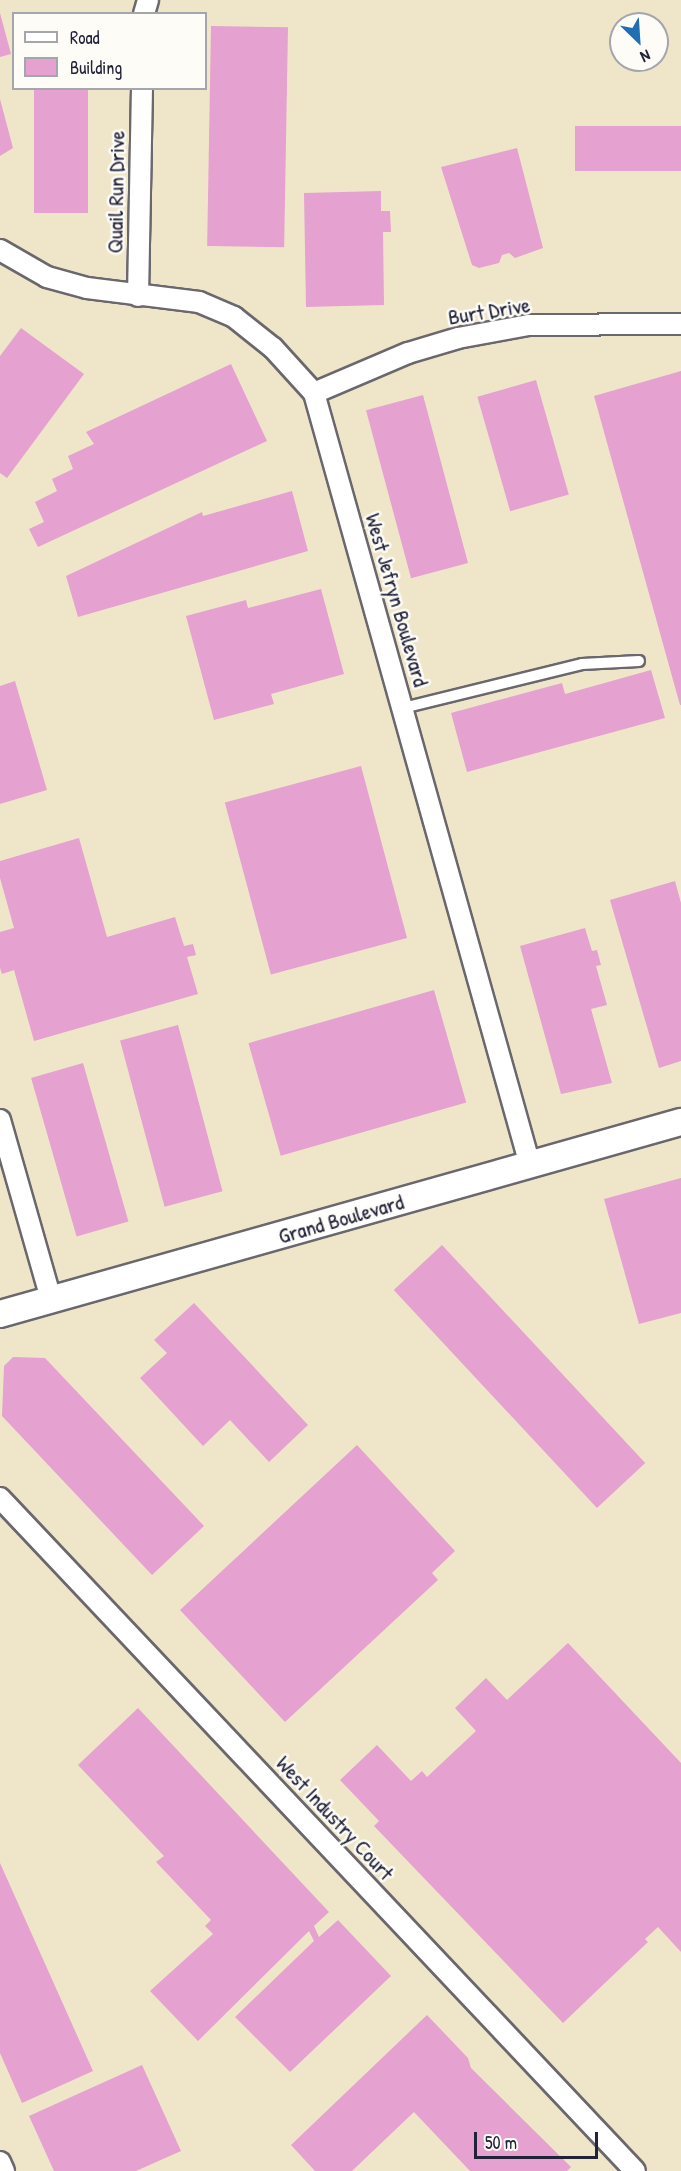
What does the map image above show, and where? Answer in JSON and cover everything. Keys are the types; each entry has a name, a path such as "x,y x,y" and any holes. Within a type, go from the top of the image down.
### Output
{"street":[{"name":"Quail Run Drive","path":"138,296 142,90"},
{"name":"West Jefryn Boulevard","path":"0,250 47,277 138,296 199,302 234,317 273,348 314,393 530,1165"},
{"name":"Burt Drive","path":"314,393 408,353 458,338 529,326 681,324"},
{"path":"0,1120 51,1299"},
{"name":"Grand Boulevard","path":"0,1314 681,1122"},
{"name":"West Industry Court","path":"0,1498 635,2171"},
{"path":"0,2162 4,2171"}],"lane":[{"path":"403,708 582,664 639,661"}],"building":[{"path":"0,13 11,54 0,57"},
{"path":"211,26 288,27 284,247 207,246"},
{"path":"34,90 88,90 88,213 34,213"},
{"path":"0,99 13,148 0,156"},
{"path":"575,126 681,126 681,171 575,171"},
{"path":"517,148 543,248 515,258 509,253 502,255 499,263 479,268 472,265 441,167"},
{"path":"381,191 381,211 390,211 391,232 383,232 384,305 306,307 304,193"},
{"path":"21,328 84,374 7,478 0,473 0,356"},
{"path":"231,364 267,441 38,547 29,529 44,522 35,502 57,491 52,479 73,469 68,456 94,444 86,432"},
{"path":"681,371 681,705 680,705 594,396"},
{"path":"536,380 569,494 510,511 477,397"},
{"path":"423,395 468,563 411,578 366,410"},
{"path":"292,491 308,551 78,617 66,576 202,512 203,516"},
{"path":"321,589 344,674 271,694 274,704 214,720 186,616 246,600 248,608"},
{"path":"651,670 665,718 467,772 451,713 562,683 565,694"},
{"path":"15,681 47,790 0,804 0,686"},
{"path":"361,766 407,938 271,974 225,802"},
{"path":"79,838 107,937 175,917 184,946 193,944 196,955 187,957 198,994 34,1041 14,970 2,974 0,968 0,932 14,928 0,878 0,861"},
{"path":"675,881 681,903 681,1061 659,1068 610,900"},
{"path":"585,928 592,951 597,950 601,965 596,966 607,1005 591,1009 612,1083 561,1094 520,946"},
{"path":"434,990 466,1102 281,1156 248,1043"},
{"path":"178,1025 223,1191 165,1207 120,1041"},
{"path":"83,1063 128,1222 77,1236 31,1078"},
{"path":"681,1178 681,1313 639,1324 604,1199"},
{"path":"442,1245 645,1463 597,1508 394,1290"},
{"path":"194,1303 308,1425 269,1462 230,1420 203,1446 140,1378 167,1353 154,1340"},
{"path":"13,1357 45,1358 204,1526 152,1575 2,1416 4,1366"},
{"path":"357,1445 455,1551 432,1573 438,1580 285,1722 180,1610"},
{"path":"568,1643 681,1763 681,1952 658,1927 645,1939 648,1942 563,2023 374,1826 379,1821 340,1780 377,1745 411,1781 422,1771 427,1777 476,1731 455,1708 486,1678 507,1700"},
{"path":"138,1708 329,1912 314,1926 319,1937 338,1920 391,1976 290,2072 235,2017 314,1941 309,1931 198,2041 150,1991 213,1934 205,1926 211,1920 156,1862 164,1856 78,1765"},
{"path":"0,1863 93,2071 22,2103 0,2053"},
{"path":"427,2015 468,2058 471,2068 571,2167 567,2171 470,2171 414,2112 352,2171 315,2171 291,2145"},
{"path":"142,2065 181,2151 136,2171 54,2171 29,2116"}]}
